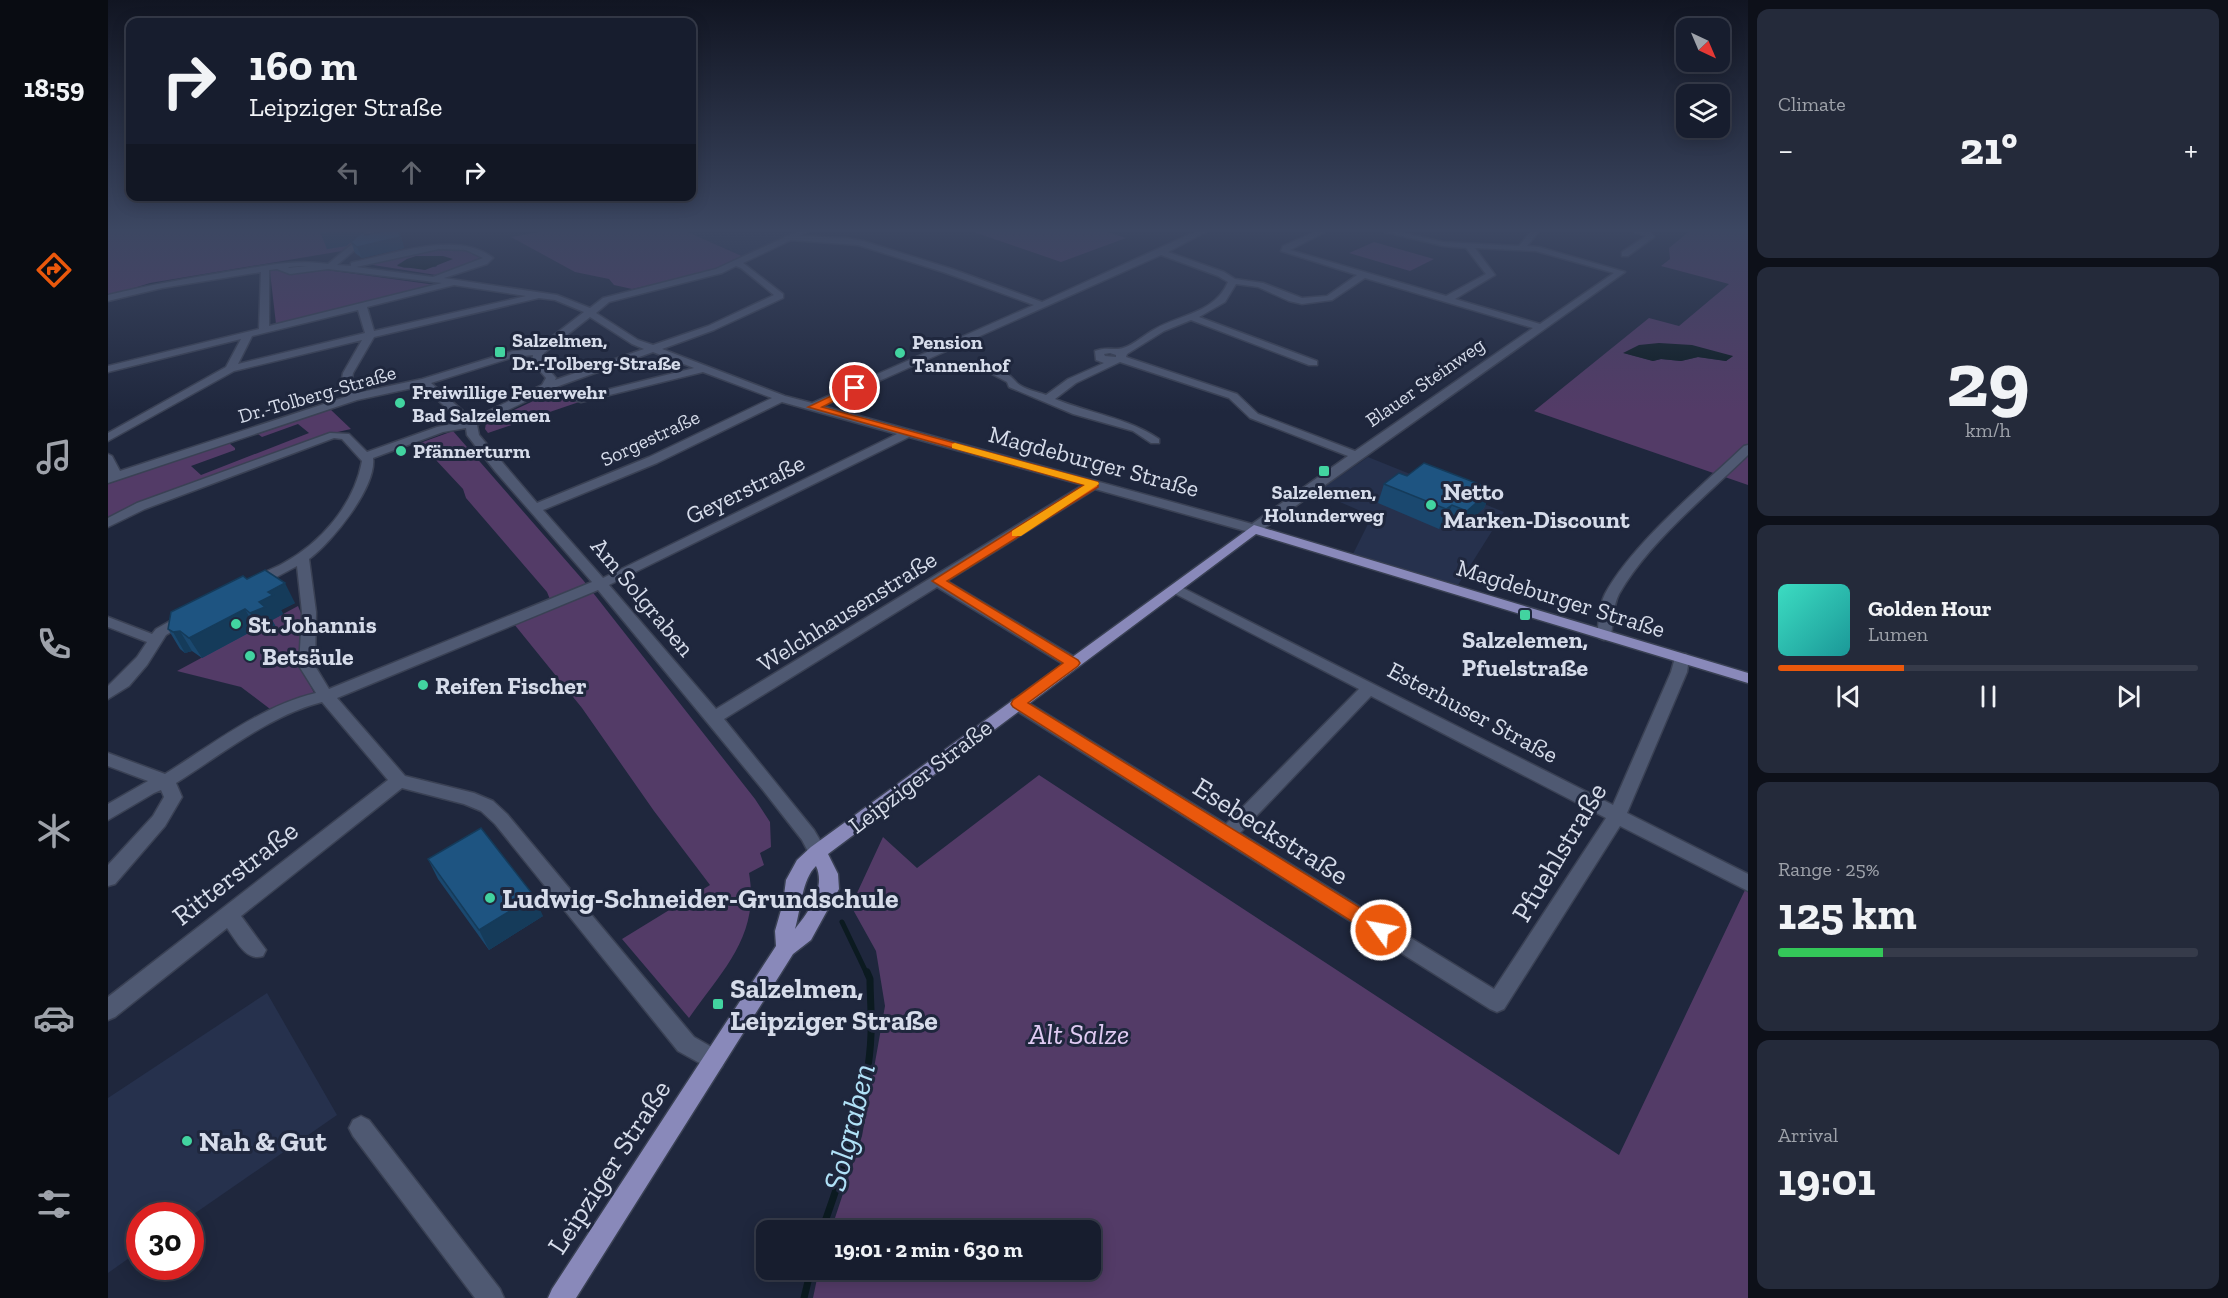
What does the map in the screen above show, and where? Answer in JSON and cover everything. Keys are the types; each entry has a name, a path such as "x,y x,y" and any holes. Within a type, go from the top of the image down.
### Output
{"main road":[{"name":"Magdeburger Straße","path":"1254,530 1748,678"},
{"name":"Leipziger Straße","path":"786,948 785,931 793,903 795,880 804,866 818,852 1254,530"},
{"name":"Leipziger Straße","path":"561,1298 786,948 804,934 829,889 829,874 818,852"}],"street":[{"name":"Magdeburger Straße","path":"108,298 139,291"},
{"path":"264,332 265,291"},
{"path":"108,369 426,291"},
{"name":"Magdeburger Straße","path":"519,291 543,294 584,307 627,338 781,398 1254,530"},
{"path":"546,387 551,378 537,362 539,352 589,312 610,299 646,291"},
{"path":"366,457 436,430 471,424 546,387 711,328 780,296 773,291"},
{"path":"1002,291 1042,305"},
{"path":"813,407 1074,291"},
{"path":"1047,399 1072,381 1109,364 1116,357 1138,346 1157,331 1222,301 1230,291"},
{"path":"1273,291 1292,299 1317,301 1329,298 1340,291"},
{"path":"1418,291 1539,327"},
{"path":"1448,299 1463,291"},
{"name":"Blauer Steinweg","path":"1254,530 1268,517 1355,455 1593,291"},
{"path":"108,438 230,369 324,344 379,335 543,294"},
{"path":"354,397 346,384 348,373 370,335 362,307"},
{"path":"1191,317 1313,363"},
{"path":"230,369 247,336"},
{"name":"Dr.-Tolberg-Straße","path":"112,478 354,397 424,382 513,354 539,352"},
{"path":"1116,357 1233,396 1254,416 1355,455"},
{"path":"546,387 581,399 702,369"},
{"path":"997,374 1011,380 1013,385 1077,412 1137,429 1155,441"},
{"name":"Am Solgraben","path":"424,382 471,424 471,430 476,439 714,718 808,835 818,852"},
{"name":"Sorgestraße","path":"534,509 653,460 781,398"},
{"name":"Geyerstraße","path":"108,813 148,788 166,781 275,713 296,703 326,696 602,584 908,433"},
{"path":"108,523 141,506 334,435 349,438 366,457 368,466 346,514 330,537 303,559 244,588"},
{"path":"1604,635 1611,596 1633,565 1660,534 1748,448"},
{"path":"108,458 112,478"},
{"name":"Welchhausenstraße","path":"714,718 1094,484"},
{"path":"303,559 309,612 307,666 326,696 399,781 468,798 487,806 501,819 686,1044 714,1060"},
{"path":"938,581 1073,663"},
{"name":"Esterhuser Straße","path":"1174,588 1748,883"},
{"path":"108,694 123,682 142,661 161,632 195,612"},
{"path":"108,622 155,640"},
{"name":"Pfuehlstraße","path":"1497,1002 1617,816 1678,672 1681,658"},
{"path":"1227,835 1370,687"},
{"name":"Esebeckstraße","path":"1018,704 1497,1002"},
{"path":"108,759 166,781 173,796 159,821 108,878"},
{"name":"Ritterstraße","path":"108,1010 399,781"},
{"path":"229,915 256,950"},
{"path":"362,1128 490,1298"}],"shaded area":[{"path":"1659,343 1692,345 1733,356 1726,361 1698,357 1681,361 1661,359 1653,361 1623,353 1639,345"},
{"path":"1368,457 1504,512 1458,585 1353,554 1372,516 1317,492"},
{"path":"267,993 337,1115 204,1207 204,1202 126,1202 126,1260 108,1273 108,1098"}],"green space":[{"path":"108,291 126,291 108,296"},
{"path":"272,291 413,291 276,324"},
{"path":"1721,291 1748,291 1748,485 1534,411 1649,318 1679,326","holes":["1624,353 1733,356 1726,361 1698,357 1681,361 1661,359 1653,361"]},
{"path":"555,391 582,401 488,433 485,429 486,423"},
{"path":"330,409 351,429 320,436 108,518 108,484 229,443 235,448 235,450 191,466 201,475 309,433 298,424 262,437 258,434"},
{"path":"453,431 583,580 755,799 770,822 771,847 760,853 764,865 749,873 751,895 744,934 726,967 689,1018 622,939 710,885 654,811 582,708 514,624 553,607 547,592 466,498 463,489 420,443"},
{"path":"298,606 305,623 302,669 315,695 274,712 241,687 177,671"},
{"name":"Alt Salze","path":"1039,775 1619,1155 1745,890 1748,891 1748,1298 813,1298 817,1280 1101,1280 1101,1220 834,1220 862,1136 885,1006 876,951 851,906 883,837 917,868"}],"building":[{"path":"1424,463 1492,489 1467,511 1452,505 1446,509 1384,484 1399,473 1407,476"},
{"path":"265,570 285,583 268,592 273,595 259,602 265,607 250,613 245,609 189,638 180,631 173,632 168,629 171,612 243,576 247,579"},
{"name":"Ludwig-Schneider-Grundschule","path":"481,828 534,896 479,930 428,859"}],"waterway":[{"name":"Solgraben","path":"842,922 867,974"},
{"name":"Solgraben","path":"825,1220 854,1134 865,1083 871,1027 870,979 867,972"},
{"name":"Solgraben","path":"804,1298 808,1280"}],"slow traffic":[{"path":"955,446 1094,484 1016,534"}],"place":[{"name":"Salzelmen, Dr.-Tolberg-Straße","path":"500,352"},
{"name":"Pension Tannenhof","path":"900,353"},
{"name":"Freiwillige Feuerwehr Bad Salzelemen","path":"400,403"},
{"name":"Pfännerturm","path":"401,451"},
{"name":"Salzelemen, Holunderweg","path":"1324,471"},
{"name":"Netto Marken-Discount","path":"1431,505"},
{"name":"Salzelemen, Pfuelstraße","path":"1525,615"},
{"name":"St. Johannis","path":"236,624"},
{"name":"Betsäule","path":"250,656"},
{"name":"Reifen Fischer","path":"423,685"},
{"name":"Ludwig-Schneider-Grundschule","path":"490,898"},
{"name":"Salzelmen, Leipziger Straße","path":"718,1004"},
{"name":"Nah & Gut","path":"187,1141"}],"route":[{"path":"855,388 813,407 1094,484 938,581 1073,663 1018,704 1381,930"}]}
